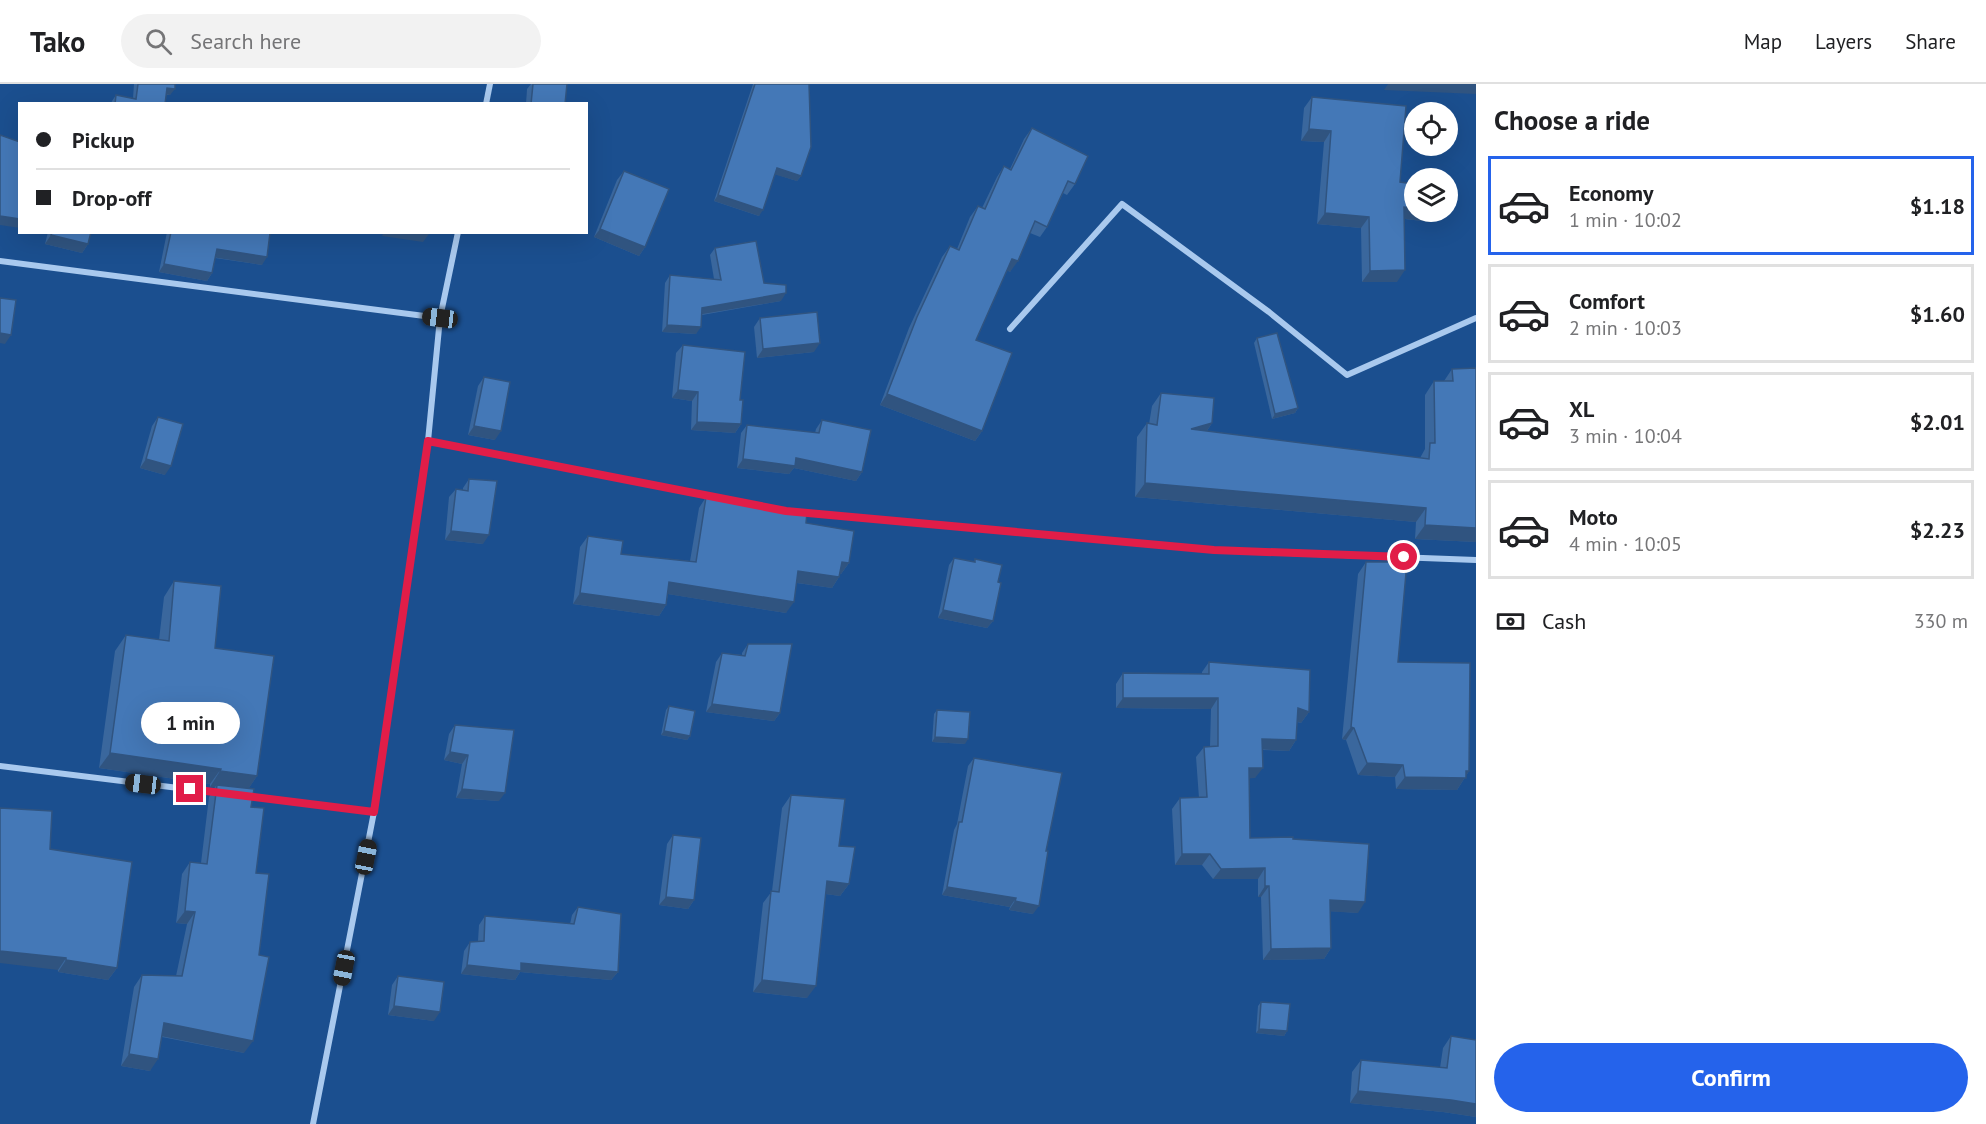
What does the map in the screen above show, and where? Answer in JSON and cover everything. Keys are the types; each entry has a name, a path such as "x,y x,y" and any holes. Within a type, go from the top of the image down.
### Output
{"street":[{"path":"486,102 490,84"},
{"path":"1010,329 1122,204 1269,312 1347,375 1476,318"},
{"path":"313,1124 374,812 428,441 440,318 458,234"},
{"path":"0,261 440,318"},
{"path":"428,441 774,509"},
{"path":"786,511 1214,550 1476,560"},
{"path":"0,766 224,794"},
{"path":"236,795 374,812"}],"building":[{"path":"138,84 175,84 175,89 167,88 165,102 115,102 116,95 136,99"},
{"path":"533,84 567,84 565,102 531,102"},
{"path":"755,84 809,84 811,147 801,176 777,168 763,210 718,195"},
{"path":"1312,97 1404,106 1400,182 1404,183 1405,270 1370,271 1369,217 1325,213 1331,131 1309,129"},
{"path":"1032,128 1088,156 1075,184 1068,181 1047,227 1035,221 1018,261 1012,259 976,340 1012,353 982,431 887,394 917,317 950,246 959,250 978,206 985,209 1004,166 1011,170"},
{"path":"0,135 18,141 18,219 0,216"},
{"path":"624,171 669,189 645,247 600,229"},
{"path":"51,234 90,234 88,244"},
{"path":"171,234 270,234 267,257 217,249 212,273 164,264"},
{"path":"756,241 764,283 786,285 786,293 702,308 701,327 667,325 670,275 721,280 715,248"},
{"path":"0,298 16,300 11,335 0,333"},
{"path":"817,312 820,343 763,349 760,318"},
{"path":"1277,333 1298,408 1275,414 1257,338"},
{"path":"683,345 745,352 740,400 743,400 741,424 697,422 698,392 678,390"},
{"path":"1476,368 1476,528 1425,525 1426,508 1145,483 1147,423 1157,425 1161,393 1214,398 1212,423 1191,429 1429,459 1430,443 1435,443 1434,381 1453,381 1452,369"},
{"path":"484,377 510,382 501,431 474,426"},
{"path":"158,417 183,424 171,466 146,459"},
{"path":"822,420 871,430 862,472 796,458 795,466 743,459 747,425 819,433"},
{"path":"469,479 497,481 489,535 451,531 456,489 468,491"},
{"path":"706,497 807,513 806,523 854,531 849,563 842,562 839,577 798,571 794,602 669,582 666,605 580,593 588,536 623,541 621,554 696,562"},
{"path":"954,558 975,562 975,559 1002,565 998,582 1001,583 993,621 943,610"},
{"path":"1366,562 1407,562 1398,662 1470,663 1469,771 1466,771 1466,778 1405,777 1403,765 1367,763 1354,728 1351,727"},
{"path":"174,581 221,586 215,648 274,656 257,776 110,753 126,635 169,641"},
{"path":"748,644 792,644 780,713 712,704 722,653 745,656"},
{"path":"1209,662 1310,670 1309,712 1298,708 1296,740 1262,739 1263,768 1249,768 1250,838 1293,837 1293,839 1369,844 1365,902 1330,900 1331,948 1271,949 1269,886 1265,886 1265,868 1221,869 1210,854 1182,854 1180,798 1207,797 1204,747 1218,746 1218,698 1123,698 1123,673 1209,674"},
{"path":"669,706 695,711 690,736 664,731"},
{"path":"937,710 970,712 968,739 935,737"},
{"path":"455,725 514,730 505,793 462,789 468,755 450,752"},
{"path":"974,758 1062,773 1046,851 1048,851 1039,906 1015,901 1016,898 947,887"},
{"path":"217,785 254,789 251,807 264,808 256,873 269,874 259,955 269,957 253,1041 164,1023 158,1059 129,1054 142,975 182,976 195,912 185,911 190,862 207,864"},
{"path":"791,795 845,799 839,846 855,847 849,884 827,881 816,986 762,980 771,891 779,892"},
{"path":"0,808 52,811 50,849 132,862 117,968 66,960 66,958 0,951"},
{"path":"673,835 701,838 694,900 666,897"},
{"path":"578,907 621,914 618,972 521,963 521,971 467,965 470,942 484,941 485,916 574,924"},
{"path":"398,976 444,982 440,1012 394,1006"},
{"path":"1261,1002 1290,1004 1287,1031 1259,1029"},
{"path":"1451,1036 1476,1040 1476,1104 1358,1091 1361,1060 1447,1068"}],"route":[{"path":"190,789 374,812 428,441 786,511 1214,550 1404,557"}]}
